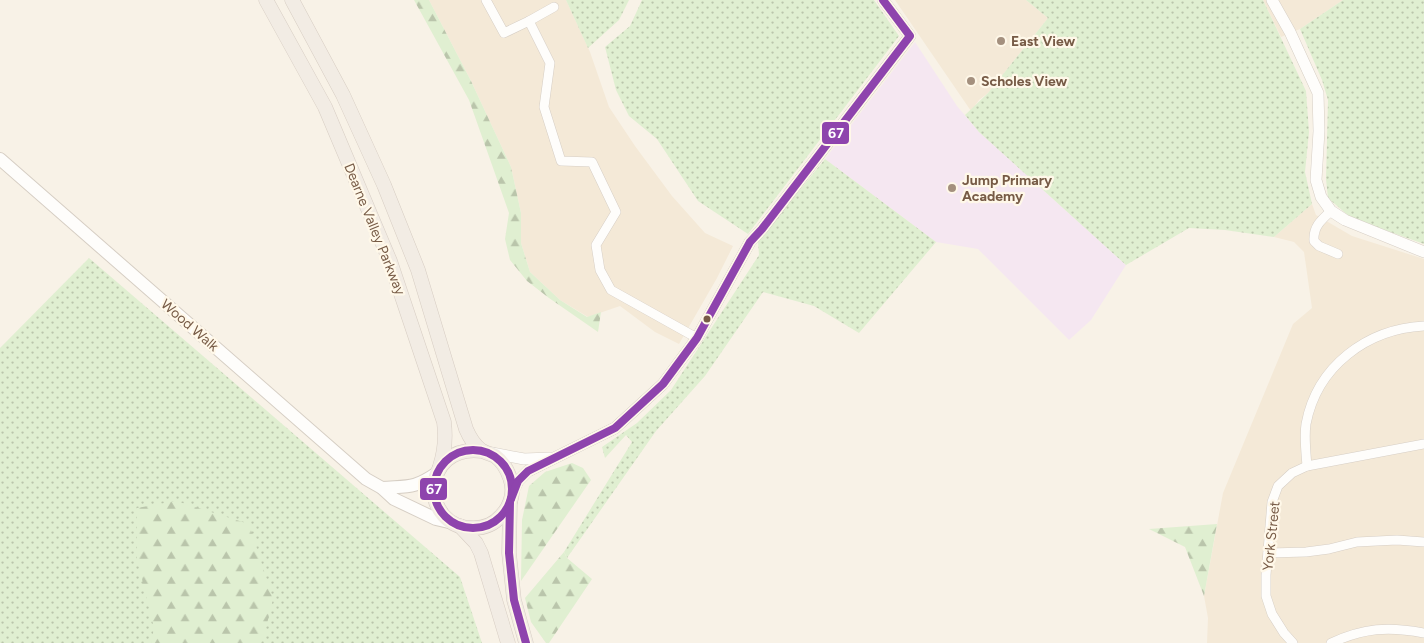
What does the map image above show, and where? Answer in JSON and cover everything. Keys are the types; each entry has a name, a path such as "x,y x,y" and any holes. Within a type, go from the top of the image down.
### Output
{"highway":[{"name":"Dearne Valley Parkway","path":"266,0 324,107 390,261 444,422 446,437 438,471"},
{"name":"Dearne Valley Parkway","path":"292,0 343,95 384,185 418,270 462,420 469,435 484,451"},
{"path":"508,643 481,553 476,543 457,525 446,518 435,501 434,482 438,471 444,462 457,453 474,450 484,451 495,456 508,471 512,490 509,553 514,600 526,643"},
{"path":"457,525 477,528 486,526 500,517 510,501"}],"main road":[{"name":"Wood Walk","path":"0,159 366,479 382,488 394,499 436,519 457,525"},
{"path":"382,488 413,486 425,481 438,471"}],"street":[{"path":"486,0 504,33 554,7"},
{"path":"510,501 523,475 554,457 616,428 663,384 697,338 750,242 762,229 910,36 883,0"},
{"path":"1273,0 1318,93 1319,131 1316,180 1321,197 1331,211 1345,220 1424,252"},
{"path":"529,21 550,63 544,108 561,161 592,162 616,212 596,245 600,270 611,290 697,338"},
{"path":"1331,211 1318,224 1313,234 1314,242 1338,254"},
{"path":"1307,466 1306,425 1311,406 1320,385 1330,371 1347,355 1384,333 1408,326 1424,326"},
{"name":"York Street","path":"1293,643 1272,614 1266,596 1272,502 1278,486 1292,473 1307,466 1424,444"},
{"path":"484,451 519,458 554,457"},
{"path":"1268,553 1306,552 1357,542 1397,540 1424,542"},
{"path":"1331,643 1350,634 1376,629 1405,629 1424,633"}],"shaded area":[{"path":"429,0 566,0 590,52 609,107 635,146 672,196 705,233 733,246 679,344 655,332 620,306 588,317 560,300 530,272 521,243 521,213 511,167 471,81"},
{"path":"895,0 1026,0 1048,18 988,93 979,100 971,111"},
{"path":"1263,0 1343,0 1300,29 1281,37"},
{"name":"Jump Primary Academy","path":"915,42 957,106 979,132 1126,265 1091,320 1069,340 978,249 936,242 825,159"},
{"path":"1312,204 1316,215 1352,236 1424,259 1424,643 1207,643 1208,618 1204,596 1223,493 1293,324 1312,308 1304,252 1294,242 1274,237"}],"green space":[{"path":"414,0 429,0 471,81 511,167 521,213 521,243 530,272 560,300 587,317 601,312 598,332 527,281 510,260 505,239 509,213 469,100"},
{"path":"566,0 629,0 619,20 588,48"},
{"path":"642,0 874,0 899,36 748,234 698,201 657,139 629,116 616,90 605,47 630,26"},
{"path":"1026,0 1263,0 1306,91 1309,132 1305,172 1312,204 1274,237 1225,230 1189,228 1126,265 979,132 965,115 988,93 1048,18"},
{"path":"1343,0 1424,0 1424,244 1351,218 1328,198 1326,179 1328,100 1322,80 1300,29"},
{"path":"825,159 936,242 859,333 814,306 763,292 705,376 656,431 567,558 564,552 632,442 626,435 605,458 602,447 637,423 671,390 759,255 758,241"},
{"path":"89,258 460,577 482,643 0,643 0,348"},
{"path":"572,463 583,468 591,480 521,581 522,520 529,486 545,472"},
{"path":"176,501 249,524 273,599 261,643 151,643 154,628 137,559 137,508"},
{"path":"1217,524 1204,596 1185,547 1149,529"},
{"path":"564,552 567,558 592,579 549,643 546,643 531,622 525,598"}],"transit line":[{"name":"67","path":"511,499 518,481 528,471 615,428 663,384 697,338 750,242 762,229 910,36 883,0"},
{"name":"67","path":"473,450 488,453 501,461 509,474 512,489 509,504 501,517 488,525 473,528 458,525 445,517 437,504 434,489 437,474 445,461 458,453 473,450"},
{"name":"67","path":"510,502 509,553 514,600 526,643"}],"place":[{"name":"East View","path":"1001,41"},
{"name":"Scholes View","path":"971,81"},
{"name":"Jump Primary Academy","path":"952,188"}]}
